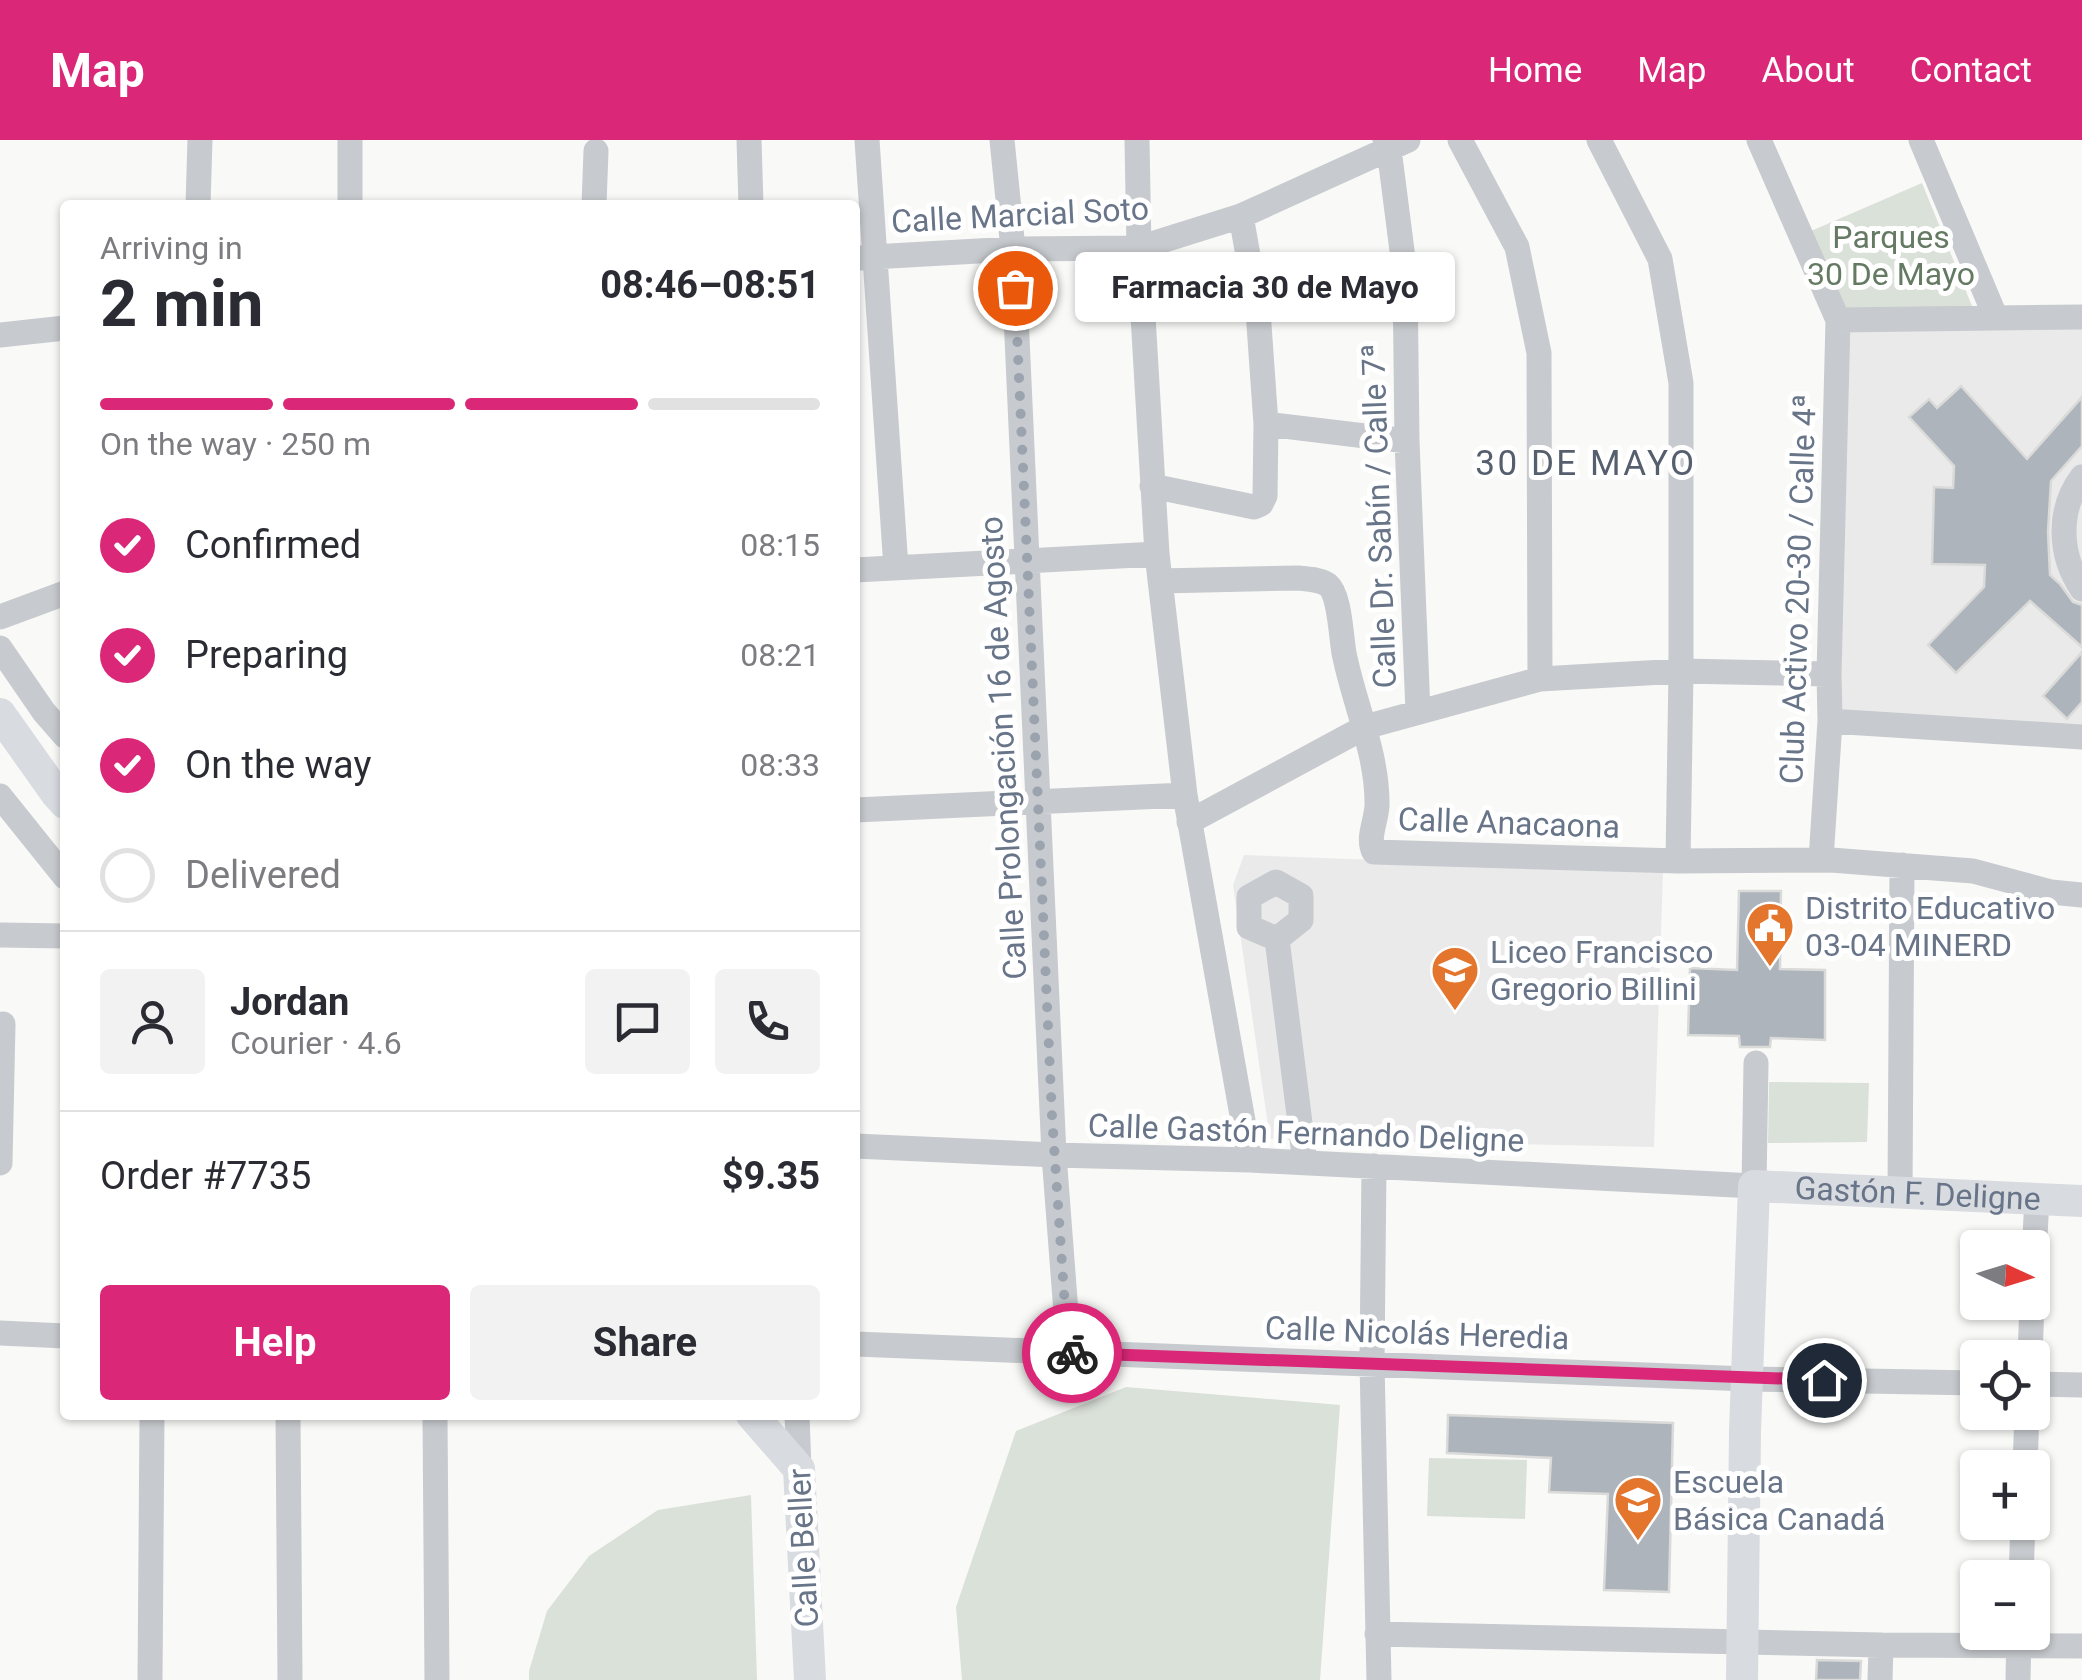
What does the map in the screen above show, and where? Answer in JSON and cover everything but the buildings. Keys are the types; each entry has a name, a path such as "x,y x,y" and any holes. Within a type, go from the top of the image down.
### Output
{"main road":[{"path":"0,714 60,797"},
{"path":"1742,1680 1754,1186"},
{"name":"Gastón F. Deligne","path":"1754,1186 2082,1201"},
{"path":"756,1420 799,1469"},
{"name":"Calle Beller","path":"799,1469 810,1680"}],"street":[{"path":"198,200 200,140"},
{"path":"350,140 350,200"},
{"path":"750,140 751,200"},
{"path":"867,140 866,257 896,568"},
{"name":"Calle Prolongación 16 de Agosto","path":"1002,140 1013,249 1054,1155 1068,1352"},
{"path":"1137,140 1139,248 1157,554 1184,795 1250,1160"},
{"path":"1460,140 1517,248 1539,353 1540,678"},
{"path":"1599,140 1660,259 1681,383 1678,861"},
{"path":"1759,140 1838,320 2082,317"},
{"path":"1921,140 1996,318"},
{"name":"Calle Marcial Soto","path":"866,257 1013,249 1139,248 1240,216 1394,143"},
{"name":"Calle Dr. Sabín / Calle 7ª","path":"1394,143 1406,274 1418,712"},
{"path":"594,200 596,151"},
{"path":"1152,486 1254,506 1262,504 1266,496 1266,424 1258,311 1240,216"},
{"name":"Club Activo 20-30 / Calle 4ª","path":"1821,860 1830,721 1838,320"},
{"path":"0,335 60,329"},
{"path":"1266,424 1408,441"},
{"path":"2082,477 2070,496 2064,522 2068,564 2082,589"},
{"path":"860,570 1157,554"},
{"name":"Calle Anacaona","path":"1160,581 1298,578 1328,585 1334,594 1344,653 1364,727 1377,806 1370,845 1374,852 1902,864 1973,871 2051,892 2082,894"},
{"path":"0,618 60,595"},
{"path":"0,648 60,730"},
{"path":"1189,822 1364,727 1540,678 1681,670 1829,674"},
{"path":"1830,721 2082,737"},
{"path":"860,810 1184,795"},
{"path":"0,796 60,871"},
{"path":"1900,1193 1902,864"},
{"path":"0,935 60,936"},
{"path":"1277,939 1305,1163"},
{"path":"0,1163 3,1024"},
{"path":"1754,1186 1756,1063"},
{"name":"Calle Gastón Fernando Deligne","path":"860,1146 1250,1160 1754,1186"},
{"path":"1374,1166 1372,1363 1378,1680"},
{"path":"2035,1230 2037,1198"},
{"path":"0,1333 60,1336"},
{"name":"Calle Nicolás Heredia","path":"860,1344 1960,1383"},
{"path":"2050,1384 2082,1385"},
{"path":"150,1680 152,1420"},
{"path":"288,1420 290,1680"},
{"path":"436,1420 437,1680"},
{"name":"Calle Beller","path":"797,1420 799,1469"},
{"path":"1376,1634 1881,1644 1960,1641"},
{"path":"2050,1642 2082,1646"},
{"path":"1880,1680 1881,1644"},
{"path":"2018,1680 2019,1650"}],"shaded area":[{"path":"2082,317 2082,727 1914,719 1829,707 1838,320"},
{"name":"Liceo Francisco Gregorio Billini","path":"1244,855 1663,871 1654,1147 1270,1139 1233,885"}],"green space":[{"name":"Parques 30 De Mayo","path":"1922,183 1972,306 1840,310 1811,231"},
{"path":"1769,1082 1869,1083 1867,1142 1768,1143"},
{"path":"1126,1387 1340,1405 1320,1680 962,1680 956,1607 1016,1431"},
{"path":"1429,1458 1527,1460 1525,1519 1427,1516"},
{"path":"751,1495 757,1680 529,1680 547,1611 589,1556 658,1510"}],"way so far":[{"path":"1015,288 1054,1155 1068,1352 1072,1353"}],"place":[{"name":"Farmacia 30 de Mayo","path":"1015,288"},
{"name":"Distrito Educativo 03-04 MINERD","path":"1770,968"},
{"name":"Liceo Francisco Gregorio Billini","path":"1455,1012"},
{"name":"Escuela Básica Canadá","path":"1638,1542"}],"district":[{"name":"30 DE MAYO","path":"1586,463"}],"route":[{"path":"1072,1353 1824,1380"}]}
